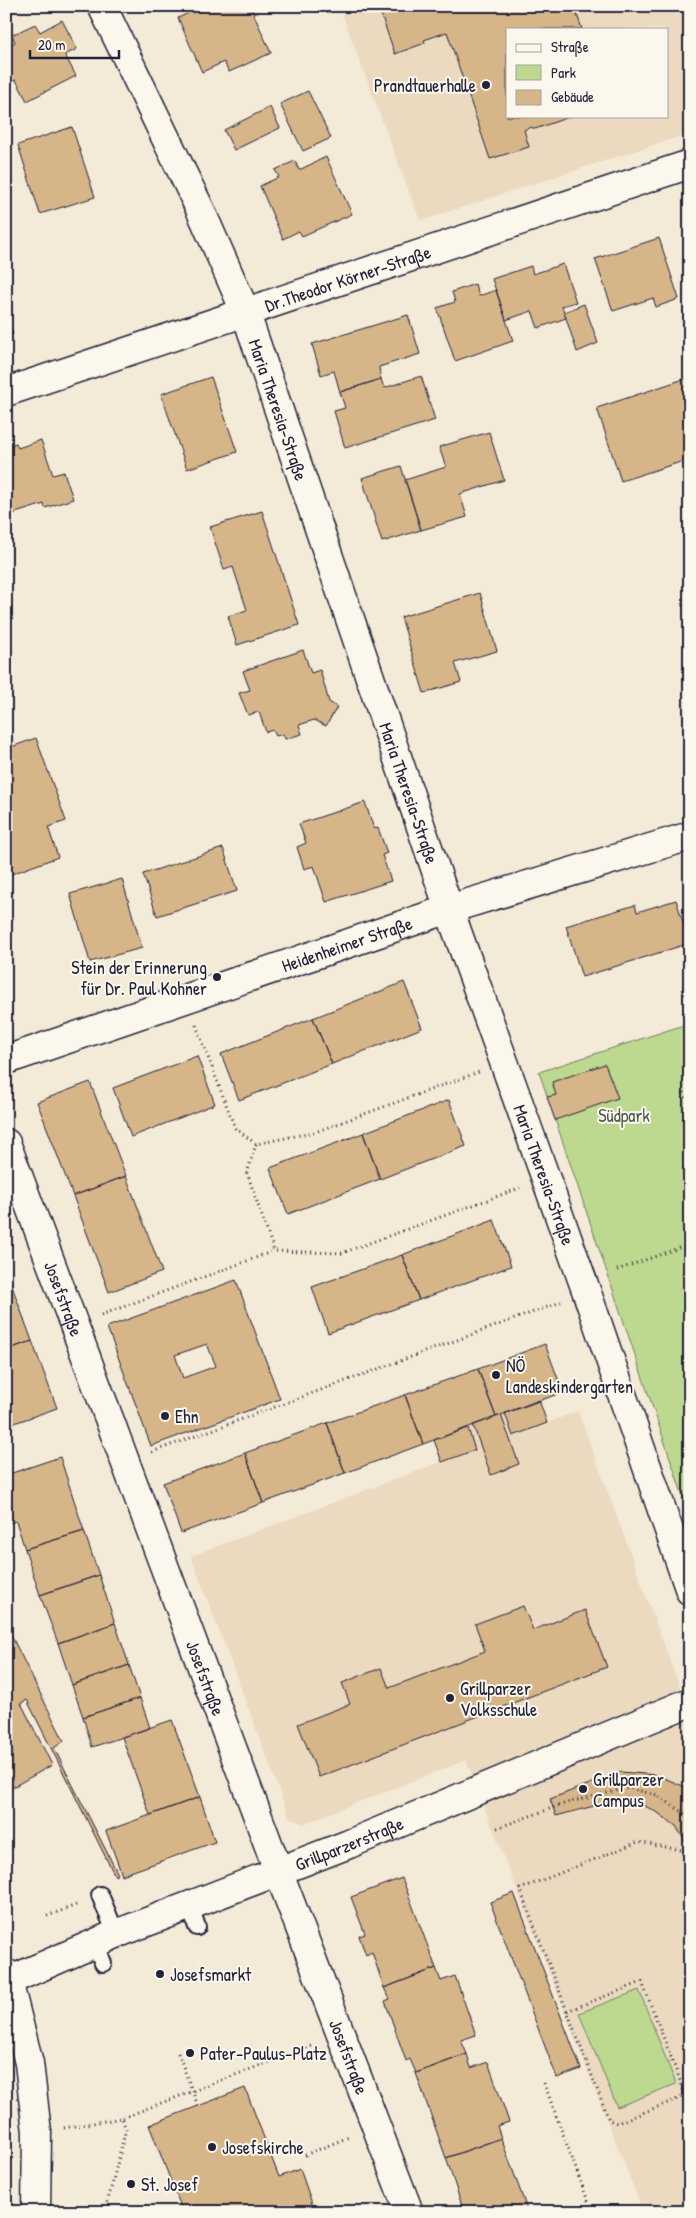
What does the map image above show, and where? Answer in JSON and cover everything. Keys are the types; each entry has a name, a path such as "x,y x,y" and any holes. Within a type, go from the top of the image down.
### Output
{"street":[{"name":"Maria Theresia-Straße","path":"102,6 200,209 245,311 449,909 587,1293 690,1591"},
{"name":"Dr.Theodor Körner-Straße","path":"6,392 690,164"},
{"name":"Heidenheimer Straße","path":"6,1060 449,909 690,836"},
{"name":"Josefstraße","path":"6,1144 279,1873 409,2212"},
{"name":"Grillparzerstraße","path":"7,1978 194,1917 279,1873 690,1702"},
{"path":"7,1978 29,2063 37,2132 36,2212"}],"lane":[{"path":"100,1895 105,1947"}],"path":[{"path":"186,998 235,1128 256,1144 315,1132 504,1062"},
{"path":"684,1092 690,1109"},
{"path":"256,1144 247,1173 274,1251"},
{"path":"74,1325 274,1251 342,1253 546,1179"},
{"path":"617,1270 690,1244"},
{"path":"125,1462 587,1293"},
{"path":"497,1828 566,1803 628,1788 656,1795 690,1817"},
{"path":"568,2011 642,1982 688,2095 616,2123 609,2120 520,1889 638,1842 681,1850 685,1858"},
{"path":"47,1916 81,1903"},
{"path":"37,2132 122,2118 340,2034"},
{"path":"178,2053 198,2106"},
{"path":"544,2083 592,2212"},
{"path":"105,2212 126,2129 122,2118"},
{"path":"305,2155 376,2127"}],"shaded area":[{"path":"339,6 690,6 690,133 420,221"},
{"name":"Grillparzer Campus","path":"539,1400 547,1423 578,1411 690,1715 690,2212 643,2212 466,1760 303,1824 289,1817 191,1556 441,1462 434,1440"}],"green space":[{"name":"Südpark","path":"690,1023 690,1517 539,1072"},
{"path":"639,1990 676,2084 617,2107 579,2013"}],"building":[{"path":"198,6 250,6 271,53 229,72 224,62 202,72 178,18 199,8"},
{"name":"Prandtauerhalle","path":"378,6 574,6 582,28 506,28 506,118 566,118 535,129 531,127 524,130 529,147 490,159 447,32 424,40 425,43 395,54"},
{"path":"62,20 77,49 65,55 76,76 27,101 16,80 10,82 6,74 6,47 15,42 12,35 35,24 40,32"},
{"path":"308,91 331,138 303,151 280,104"},
{"path":"270,107 280,128 234,150 224,130"},
{"path":"72,127 95,197 40,214 18,145"},
{"path":"326,157 352,214 302,236 299,231 283,239 260,186 279,177 275,170 295,161 299,170"},
{"path":"659,238 679,299 656,307 653,298 613,311 595,259"},
{"path":"563,264 576,302 562,306 566,318 538,328 532,311 506,320 492,279 531,266 533,274"},
{"path":"475,284 479,296 496,290 513,341 455,361 437,308 455,302 452,292"},
{"path":"584,304 598,343 577,352 564,312"},
{"path":"6,315 13,334 6,336"},
{"path":"408,315 420,354 379,367 381,379 340,392 334,371 321,375 312,344"},
{"path":"421,376 435,420 345,448 334,411 345,408 340,392 381,379 384,388"},
{"path":"211,377 237,452 187,469 161,394"},
{"path":"690,377 690,459 621,481 597,408"},
{"path":"489,432 504,480 460,494 467,517 421,530 405,480 446,467 439,447"},
{"path":"41,440 53,475 64,472 73,499 45,508 44,504 6,516 6,446 16,443 18,448"},
{"path":"401,466 421,530 382,542 362,478"},
{"path":"262,511 299,625 237,645 228,616 247,610 233,567 224,570 210,527"},
{"path":"480,593 497,651 455,663 461,682 424,693 401,617"},
{"path":"303,650 311,673 320,670 329,702 337,707 326,726 314,720 299,725 302,734 285,739 283,734 276,736 273,730 266,732 259,712 248,715 239,693 250,690 243,671"},
{"path":"36,738 66,821 48,827 58,857 6,876 6,749"},
{"path":"365,802 374,829 378,828 387,853 382,855 391,881 326,902 314,866 304,869 297,847 306,843 299,824"},
{"path":"223,848 237,891 157,916 143,874"},
{"path":"122,879 142,948 90,962 70,894"},
{"path":"676,900 690,943 582,977 566,926 635,905 637,912"},
{"path":"404,982 422,1028 332,1064 313,1018"},
{"path":"313,1018 332,1064 239,1100 221,1054"},
{"path":"197,1056 215,1104 131,1137 113,1088"},
{"path":"605,1064 618,1098 555,1120 547,1097 556,1095 552,1082"},
{"path":"90,1082 126,1176 73,1196 37,1102"},
{"path":"449,1100 466,1146 380,1179 363,1133"},
{"path":"363,1133 380,1179 288,1214 270,1168"},
{"path":"126,1176 162,1272 109,1292 73,1196"},
{"path":"494,1220 511,1266 419,1300 402,1255"},
{"path":"402,1255 419,1300 328,1333 312,1287"},
{"path":"9,1278 32,1341 6,1350 6,1279"},
{"path":"236,1280 280,1399 151,1446 107,1327","holes":["207,1344 216,1366 183,1378 175,1355"]},
{"path":"32,1341 57,1408 6,1426 6,1350"},
{"path":"545,1344 563,1392 496,1417 478,1369"},
{"path":"478,1369 496,1417 423,1444 405,1395"},
{"path":"405,1395 423,1444 345,1473 327,1423"},
{"path":"539,1400 547,1423 513,1436 505,1413"},
{"path":"501,1415 519,1464 491,1475 473,1425"},
{"path":"327,1423 345,1473 263,1503 245,1453"},
{"path":"468,1428 475,1450 442,1462 434,1440"},
{"path":"245,1453 263,1503 181,1533 163,1483"},
{"path":"60,1457 84,1531 25,1549 16,1521 6,1524 6,1475"},
{"path":"84,1531 99,1575 40,1595 25,1549"},
{"path":"99,1575 115,1623 58,1643 40,1595"},
{"path":"523,1606 533,1630 585,1610 607,1667 319,1777 298,1724 350,1704 342,1683 381,1668 389,1688 485,1651 475,1624"},
{"path":"115,1623 129,1665 72,1685 58,1643"},
{"path":"6,1625 64,1741 54,1748 118,1874 115,1876 27,1700 21,1703 52,1765 6,1791"},
{"path":"129,1665 140,1698 83,1717 72,1685"},
{"path":"140,1698 150,1728 92,1747 83,1717"},
{"path":"172,1720 200,1797 150,1815 122,1737"},
{"path":"621,1772 657,1775 690,1789 690,1850 676,1826 658,1813 628,1797 556,1816 550,1799"},
{"path":"200,1797 215,1842 122,1875 106,1831"},
{"path":"402,1878 436,1968 384,1988 372,1952 366,1955 359,1936 365,1934 351,1897"},
{"path":"514,1893 581,2069 557,2078 490,1902"},
{"path":"436,1968 441,1981 455,1976 476,2035 461,2040 467,2054 416,2073 410,2059 406,2061 385,2001 390,1999 384,1988"},
{"path":"467,2054 471,2068 488,2062 509,2122 497,2126 501,2138 446,2158 416,2073"},
{"name":"Josefskirche","path":"245,2088 279,2177 300,2169 315,2212 183,2212 149,2125"},
{"path":"501,2138 528,2212 464,2212 446,2158"}],"place":[{"name":"Prandtauerhalle","path":"486,85"},
{"name":"Stein der Erinnerung für Dr. Paul Kohner","path":"217,977"},
{"name":"NÖ Landeskindergarten","path":"496,1375"},
{"name":"Ehn","path":"165,1416"},
{"name":"Grillparzer Volksschule","path":"450,1698"},
{"name":"Grillparzer Campus","path":"583,1789"},
{"name":"Josefsmarkt","path":"160,1974"},
{"name":"Pater-Paulus-Platz","path":"190,2053"},
{"name":"Josefskirche","path":"212,2147"},
{"name":"St. Josef","path":"131,2184"}]}
